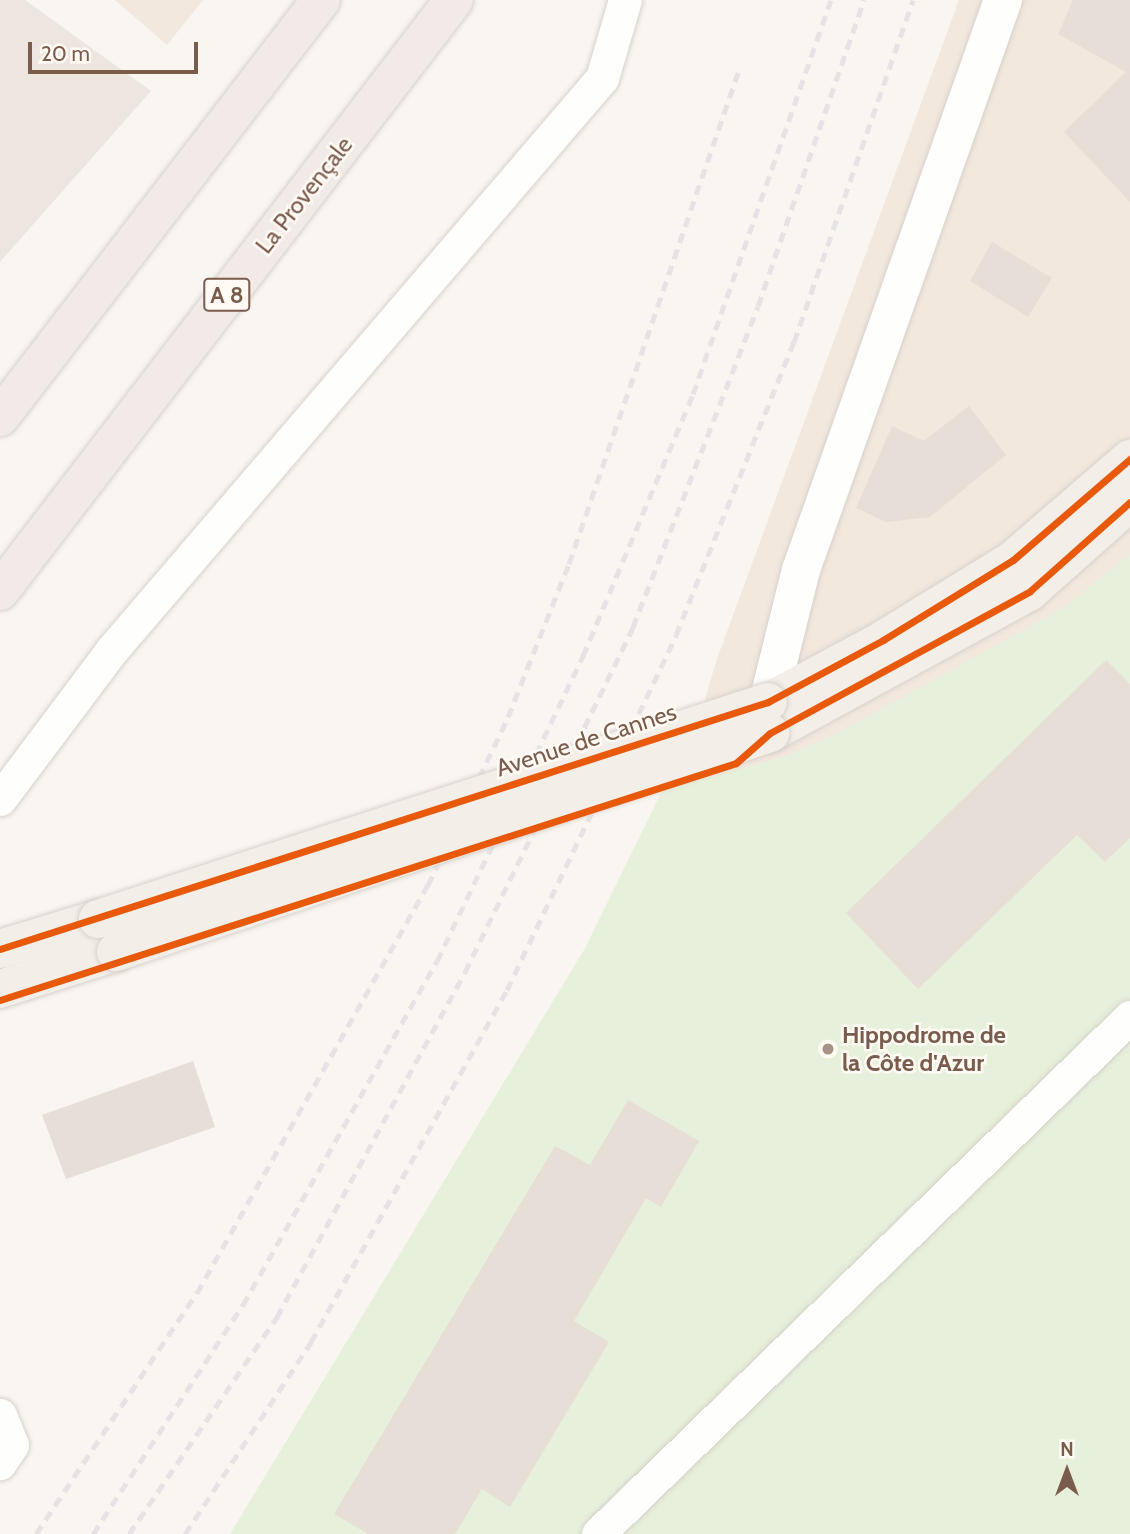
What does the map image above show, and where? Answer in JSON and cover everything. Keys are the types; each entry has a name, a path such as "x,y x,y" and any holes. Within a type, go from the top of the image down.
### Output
{"highway":[{"path":"0,417 321,0"},
{"name":"La Provençale","path":"0,591 454,0"}],"main road":[{"name":"Avenue de Cannes","path":"0,949 769,717 883,640 1013,559 1130,459"},
{"name":"Avenue de Cannes","path":"0,989 769,717 1030,592 1130,502"}],"street":[{"path":"769,717 801,570 1003,0"}],"lane":[{"path":"0,799 111,651 602,78 625,0"},
{"path":"598,1534 1130,1017"},
{"path":"0,1415 12,1445 0,1463"}],"shaded area":[{"path":"0,0 25,0 151,91 0,262"},
{"path":"115,0 203,0 167,45"},
{"path":"959,0 1130,0 1130,932 268,1534 635,934 717,659"}],"green space":[{"name":"Hippodrome de la Côte d'Azur","path":"1130,554 1130,1534 230,1534 584,950 662,791 782,757 836,734 1062,609"}],"building":[{"path":"1073,0 1130,0 1130,202 1064,132 1126,72 1058,34"},
{"path":"992,242 1052,278 1028,317 970,281"},
{"path":"969,406 1006,455 930,517 886,522 856,508 892,426 924,441"},
{"path":"1106,660 1130,684 1130,838 1105,862 1077,835 918,989 846,913"},
{"path":"193,1061 215,1127 66,1179 42,1115"},
{"path":"628,1100 699,1141 661,1207 646,1198 574,1321 609,1342 510,1507 482,1489 455,1534 368,1534 334,1514 555,1146 590,1165"}],"railway":[{"path":"93,1534 243,1305 437,961 583,656 693,394 831,0"},
{"path":"129,1534 277,1317 465,972 633,627 758,306 864,0"},
{"path":"185,1534 311,1342 507,990 676,635 794,342 913,0"},
{"path":"36,1534 197,1293 428,885 508,717 569,564 739,70"}],"cycle path":[{"path":"0,949 768,702 883,640 1013,560 1130,459"},
{"path":"0,1000 736,763 770,733 1030,591 1130,502"}],"place":[{"name":"Hippodrome de la Côte d'Azur","path":"828,1049"}]}
